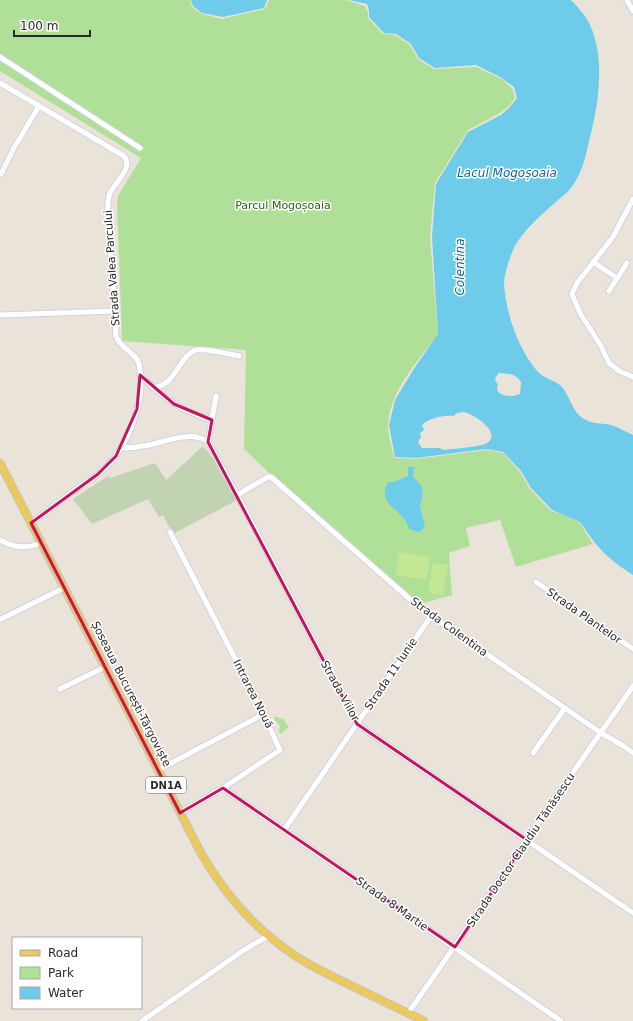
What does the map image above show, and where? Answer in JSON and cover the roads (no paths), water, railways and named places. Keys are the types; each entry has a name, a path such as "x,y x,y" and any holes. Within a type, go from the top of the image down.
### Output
{"main road":[{"name":"Șoseaua București-Târgoviște","path":"0,463 180,813 202,855 217,879 241,909 268,936 306,963 424,1021"}],"street":[{"path":"627,0 633,11"},
{"path":"0,57 140,148"},
{"name":"Strada Valea Parcului","path":"0,83 124,156 128,162 127,168 110,193 108,203 118,340 136,358 139,366 140,392 138,405 121,448 104,469 31,523"},
{"path":"2,174 18,142 39,106"},
{"path":"633,198 613,237 574,288 572,294 609,363 619,371 633,378"},
{"path":"628,209 633,212"},
{"path":"593,262 617,278"},
{"path":"609,291 627,263"},
{"path":"0,315 115,311"},
{"path":"153,388 169,381 182,361 192,351 200,350 239,356"},
{"path":"140,375 153,388 182,409 212,420"},
{"path":"121,448 148,445 182,437 200,438 208,442 216,396"},
{"name":"Strada Viilor","path":"208,442 357,724 633,913"},
{"name":"Strada Colentina","path":"237,495 268,477 271,477 414,603 431,616 601,733 633,753"},
{"name":"Intrarea Nouă","path":"170,532 264,714 280,750 223,788 180,813"},
{"path":"0,540 21,548 27,548 41,543"},
{"name":"Strada Plantelor","path":"536,582 633,649"},
{"path":"0,619 64,588"},
{"name":"Strada 11 Iunie","path":"284,830 431,616"},
{"path":"60,689 105,667"},
{"name":"Strada Doctor Claudiu Tănăsescu","path":"408,1013 633,686"},
{"path":"532,752 565,708"},
{"path":"158,770 264,714"},
{"name":"Strada 8 Martie","path":"223,788 561,1021"},
{"path":"142,1021 244,950 268,936"}],"water":[{"path":"191,0 267,0 264,8 223,17 202,13 193,6"},
{"name":"Lacul Mogoșoaia","path":"349,0 571,0 588,21 594,34 597,48 599,79 596,109 584,162 571,188 524,232 516,244 508,264 504,284 507,307 514,330 524,352 537,371 562,387 574,409 587,421 611,425 633,435 633,575 605,554 580,522 552,510 531,488 521,471 503,452 486,449 416,458 395,457 389,425 395,400 415,367 438,334 432,237 436,184 468,132 501,115 517,98 514,87 500,77 476,65 435,68 419,58 411,44 396,34 384,33 369,17 367,4","holes":["499,373 511,374 519,379 521,382 520,394 509,396 498,392 498,384 495,378","457,413 468,413 480,420 485,425 491,435 490,440 482,445 465,448 444,450 439,448 422,448 418,442 421,437 420,433 424,429 422,426 424,423 436,418 454,416"]},
{"path":"408,467 414,467 413,477 421,485 423,493 420,506 425,526 418,532 409,529 406,521 389,504 385,495 385,489 388,482 394,482 408,476"}],"park label":[{"name":"Parcul Mogoșoaia","path":"283,205"}],"water label":[{"name":"Colentina","path":"460,267"}]}
